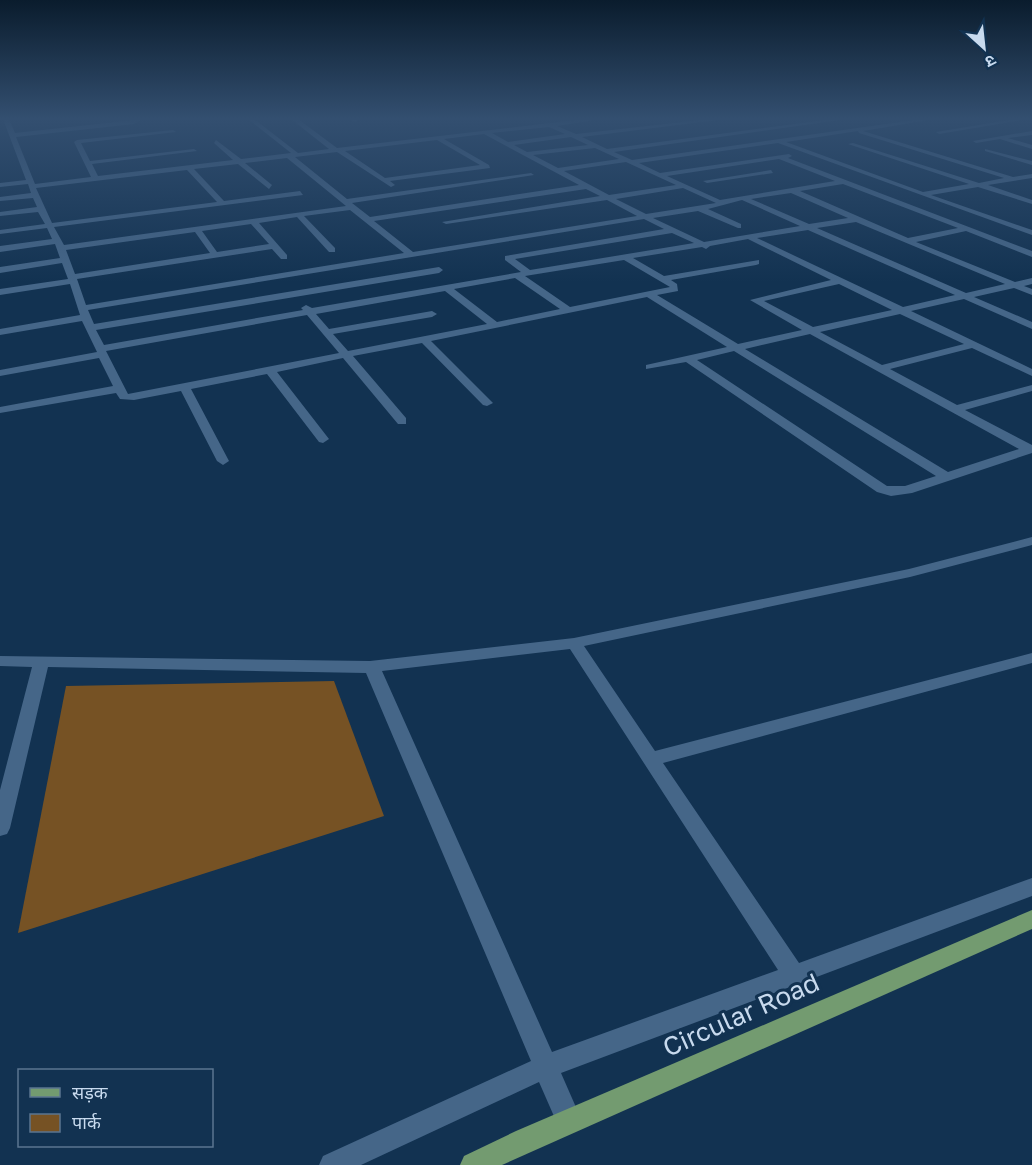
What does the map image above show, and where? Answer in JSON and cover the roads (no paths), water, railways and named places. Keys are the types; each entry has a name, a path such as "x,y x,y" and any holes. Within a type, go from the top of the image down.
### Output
{"main road":[{"name":"Circular Road","path":"473,1165 1032,919"}],"street":[{"path":"28,173 41,209 59,245 100,352 122,396 129,398 675,289 625,257"},
{"path":"93,173 96,178"},
{"path":"0,185 135,173"},
{"path":"194,173 222,203"},
{"path":"253,173 269,187"},
{"path":"313,173 411,255"},
{"path":"373,173 403,194"},
{"path":"383,180 432,173"},
{"path":"500,173 509,178"},
{"path":"564,173 645,217 706,246"},
{"path":"655,173 719,202 843,182"},
{"path":"659,175 670,173"},
{"path":"720,173 731,178"},
{"path":"707,181 762,173"},
{"path":"821,173 1032,254"},
{"path":"866,173 1032,233"},
{"path":"940,173 1032,202"},
{"path":"995,173 1013,179"},
{"path":"248,200 261,213 299,215 403,194 531,175"},
{"path":"922,194 1032,176"},
{"path":"475,183 484,189"},
{"path":"368,220 588,186"},
{"path":"430,210 450,225 684,186"},
{"path":"792,190 907,241 1032,292"},
{"path":"0,232 300,193"},
{"path":"493,194 501,200"},
{"path":"0,199 36,195"},
{"path":"743,198 1032,326"},
{"path":"0,332 85,313 278,276 411,255 471,242 722,204 719,202"},
{"path":"699,208 738,226"},
{"path":"0,214 41,209"},
{"path":"0,249 59,245 197,229 253,221 261,213"},
{"path":"299,215 332,250"},
{"path":"0,373 100,352 528,273 706,246 857,219"},
{"path":"253,221 284,258"},
{"path":"197,229 215,255"},
{"path":"528,273 508,258 673,230"},
{"path":"907,241 966,230"},
{"path":"751,238 1032,374"},
{"path":"0,292 274,246"},
{"path":"0,270 65,260"},
{"path":"662,279 756,262"},
{"path":"90,328 439,270"},
{"path":"517,275 569,311"},
{"path":"278,276 402,421"},
{"path":"839,280 754,300 1031,449"},
{"path":"650,367 1032,281"},
{"path":"447,288 496,326"},
{"path":"650,295 947,477"},
{"path":"326,332 432,314"},
{"path":"425,340 487,402"},
{"path":"883,368 972,345"},
{"path":"687,358 882,489 899,491 1031,449"},
{"path":"270,370 323,439"},
{"path":"184,387 223,461"},
{"path":"956,409 1032,388"},
{"path":"0,410 118,389"},
{"path":"0,661 372,667 574,643 910,573 1032,541"},
{"path":"574,643 794,975"},
{"path":"651,759 1032,658"},
{"path":"0,828 40,663"},
{"path":"372,667 544,1068 569,1121"},
{"path":"332,1165 544,1068 1032,886"}]}
